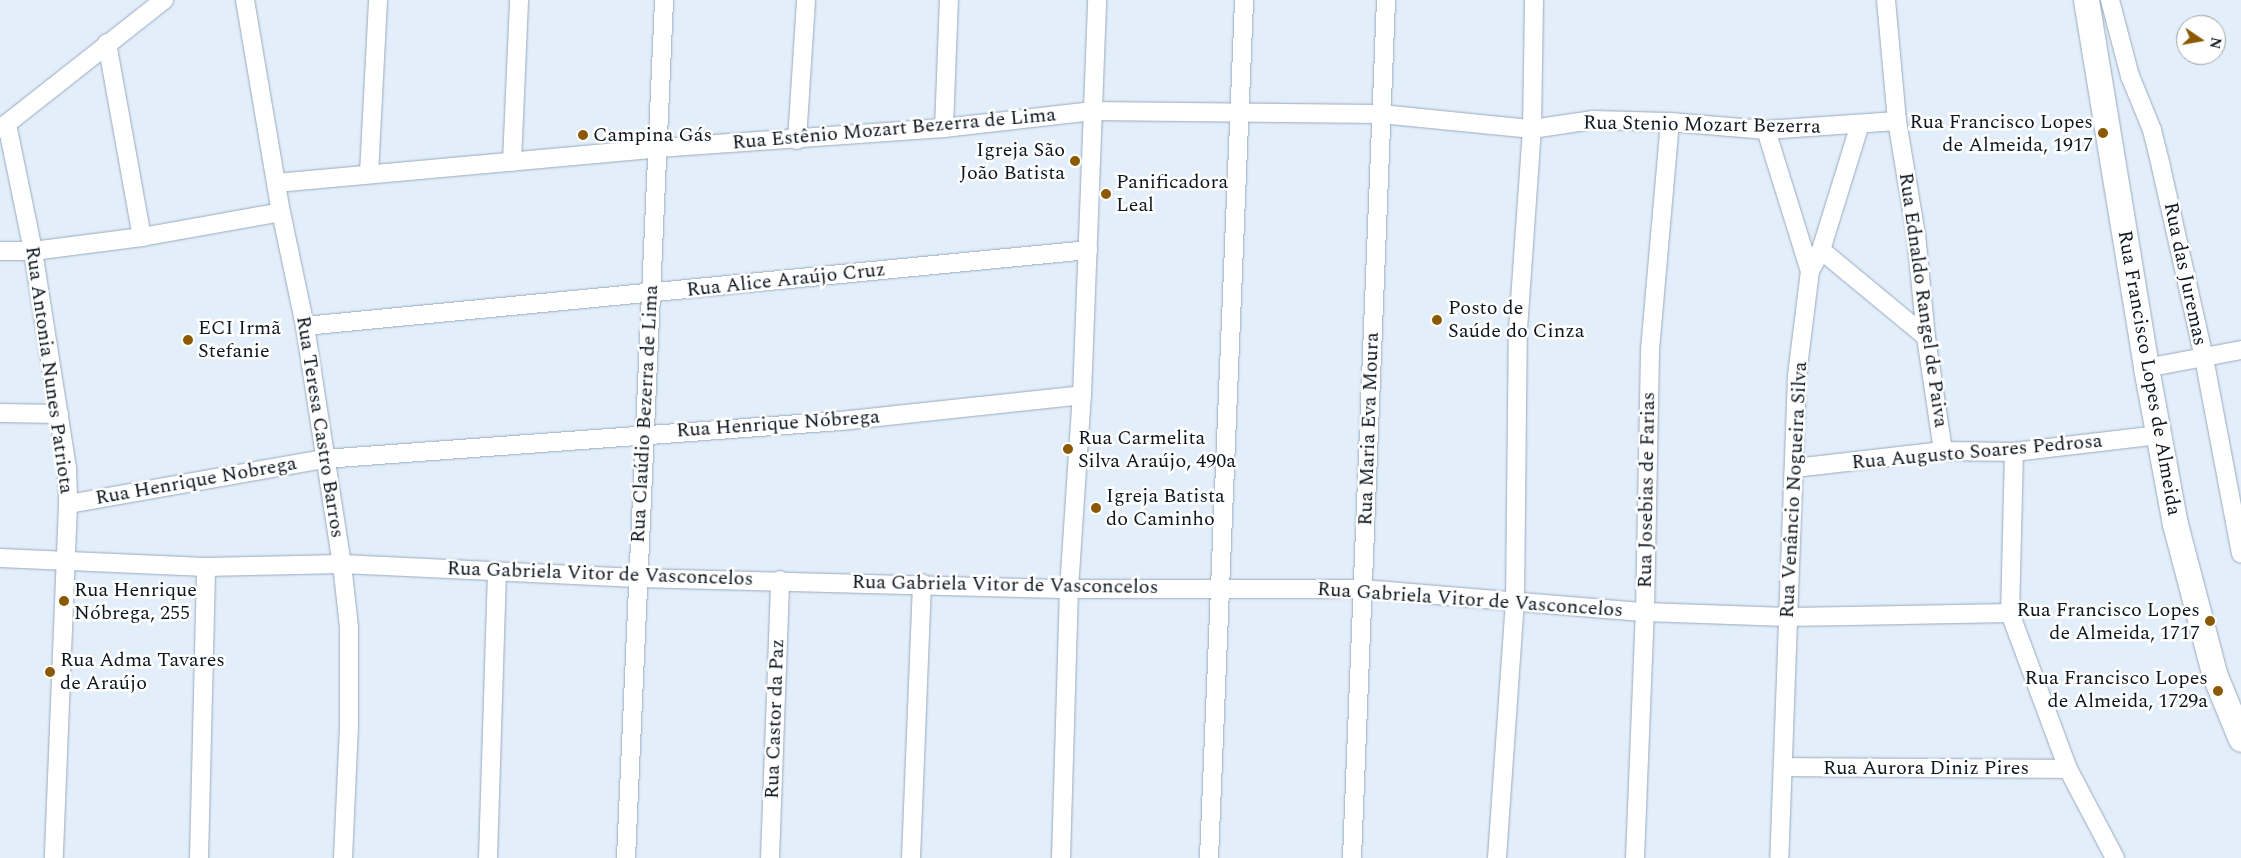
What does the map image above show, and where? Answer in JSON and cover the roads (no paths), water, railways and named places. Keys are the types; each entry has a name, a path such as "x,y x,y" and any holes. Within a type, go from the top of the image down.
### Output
{"main road":[{"name":"Rua Francisco Lopes de Almeida","path":"2086,0 2146,368 2190,589 2215,676 2241,739"}],"street":[{"path":"3,126 164,0"},
{"name":"Rua Teresa Castro Barros","path":"245,0 281,212 305,326 324,458 342,564 349,627 349,716 343,858"},
{"path":"369,174 378,0"},
{"path":"512,162 519,0"},
{"name":"Rua Claúdio Bezerra de Lima","path":"626,858 664,0"},
{"path":"798,140 806,0"},
{"path":"944,128 950,0"},
{"path":"1061,858 1069,589 1082,394 1097,0"},
{"path":"1209,858 1244,0"},
{"name":"Rua Maria Eva Moura","path":"1352,858 1386,0"},
{"path":"1497,858 1515,601 1518,329 1532,129 1534,0"},
{"name":"Rua Ednaldo Rangel de Paiva","path":"1886,0 1897,121 1916,234 1926,336 1943,452"},
{"name":"Rua das Juremas","path":"2110,0 2130,76 2152,130 2162,167 2204,358 2241,554"},
{"path":"107,43 142,237"},
{"name":"Rua Estênio Mozart Bezerra de Lima","path":"277,183 658,148 798,140 944,128 1093,110 1239,112"},
{"name":"Rua Stenio Mozart Bezerra","path":"1239,112 1381,114 1532,129 1593,120 1670,122 1766,130 1897,121"},
{"name":"Rua Josebias de Farias","path":"1636,858 1645,612 1650,350 1670,122"},
{"path":"1810,272 1821,250 1860,124"},
{"name":"Rua Antonia Nunes Patriota","path":"3,126 33,252 59,414 68,504 54,858"},
{"name":"Rua Venâncio Nogueira Silva","path":"1766,130 1810,272 1797,376 1779,858"},
{"path":"0,251 33,252 142,237 281,212"},
{"name":"Rua Alice Araújo Cruz","path":"305,326 652,294 1088,250"},
{"path":"1821,250 1926,336"},
{"path":"2146,368 2241,350"},
{"name":"Rua Henrique Nóbrega","path":"324,458 840,421 1082,394"},
{"path":"0,412 59,414"},
{"name":"Rua Augusto Soares Pedrosa","path":"1794,468 1943,452 2014,452 2159,435"},
{"path":"2014,452 2010,613 2068,769 2115,858"},
{"name":"Rua Henrique Nobrega","path":"68,504 324,458"},
{"name":"Rua Gabriela Vitor de Vasconcelos","path":"0,558 206,567 342,564 637,578 922,583 1069,589 1363,588 1645,612 1788,617 2010,613"},
{"path":"199,858 206,567"},
{"path":"488,858 497,571"},
{"name":"Rua Castor da Paz","path":"770,858 780,580"},
{"path":"911,858 922,583"},
{"name":"Rua Aurora Diniz Pires","path":"1783,767 2068,769"}],"place":[{"name":"Rua Francisco Lopes de Almeida, 1917","path":"2103,133"},
{"name":"Campina Gás","path":"583,135"},
{"name":"Igreja São João Batista","path":"1075,161"},
{"name":"Panificadora Leal","path":"1106,194"},
{"name":"Posto de Saúde do Cinza","path":"1437,320"},
{"name":"ECI Irmã Stefanie","path":"188,340"},
{"name":"Rua Carmelita Silva Araújo, 490a","path":"1068,449"},
{"name":"Igreja Batista do Caminho","path":"1096,508"},
{"name":"Rua Henrique Nóbrega, 255","path":"64,601"},
{"name":"Rua Francisco Lopes de Almeida, 1717","path":"2210,621"},
{"name":"Rua Adma Tavares de Araújo","path":"50,672"},
{"name":"Rua Francisco Lopes de Almeida, 1729a","path":"2218,691"}]}
